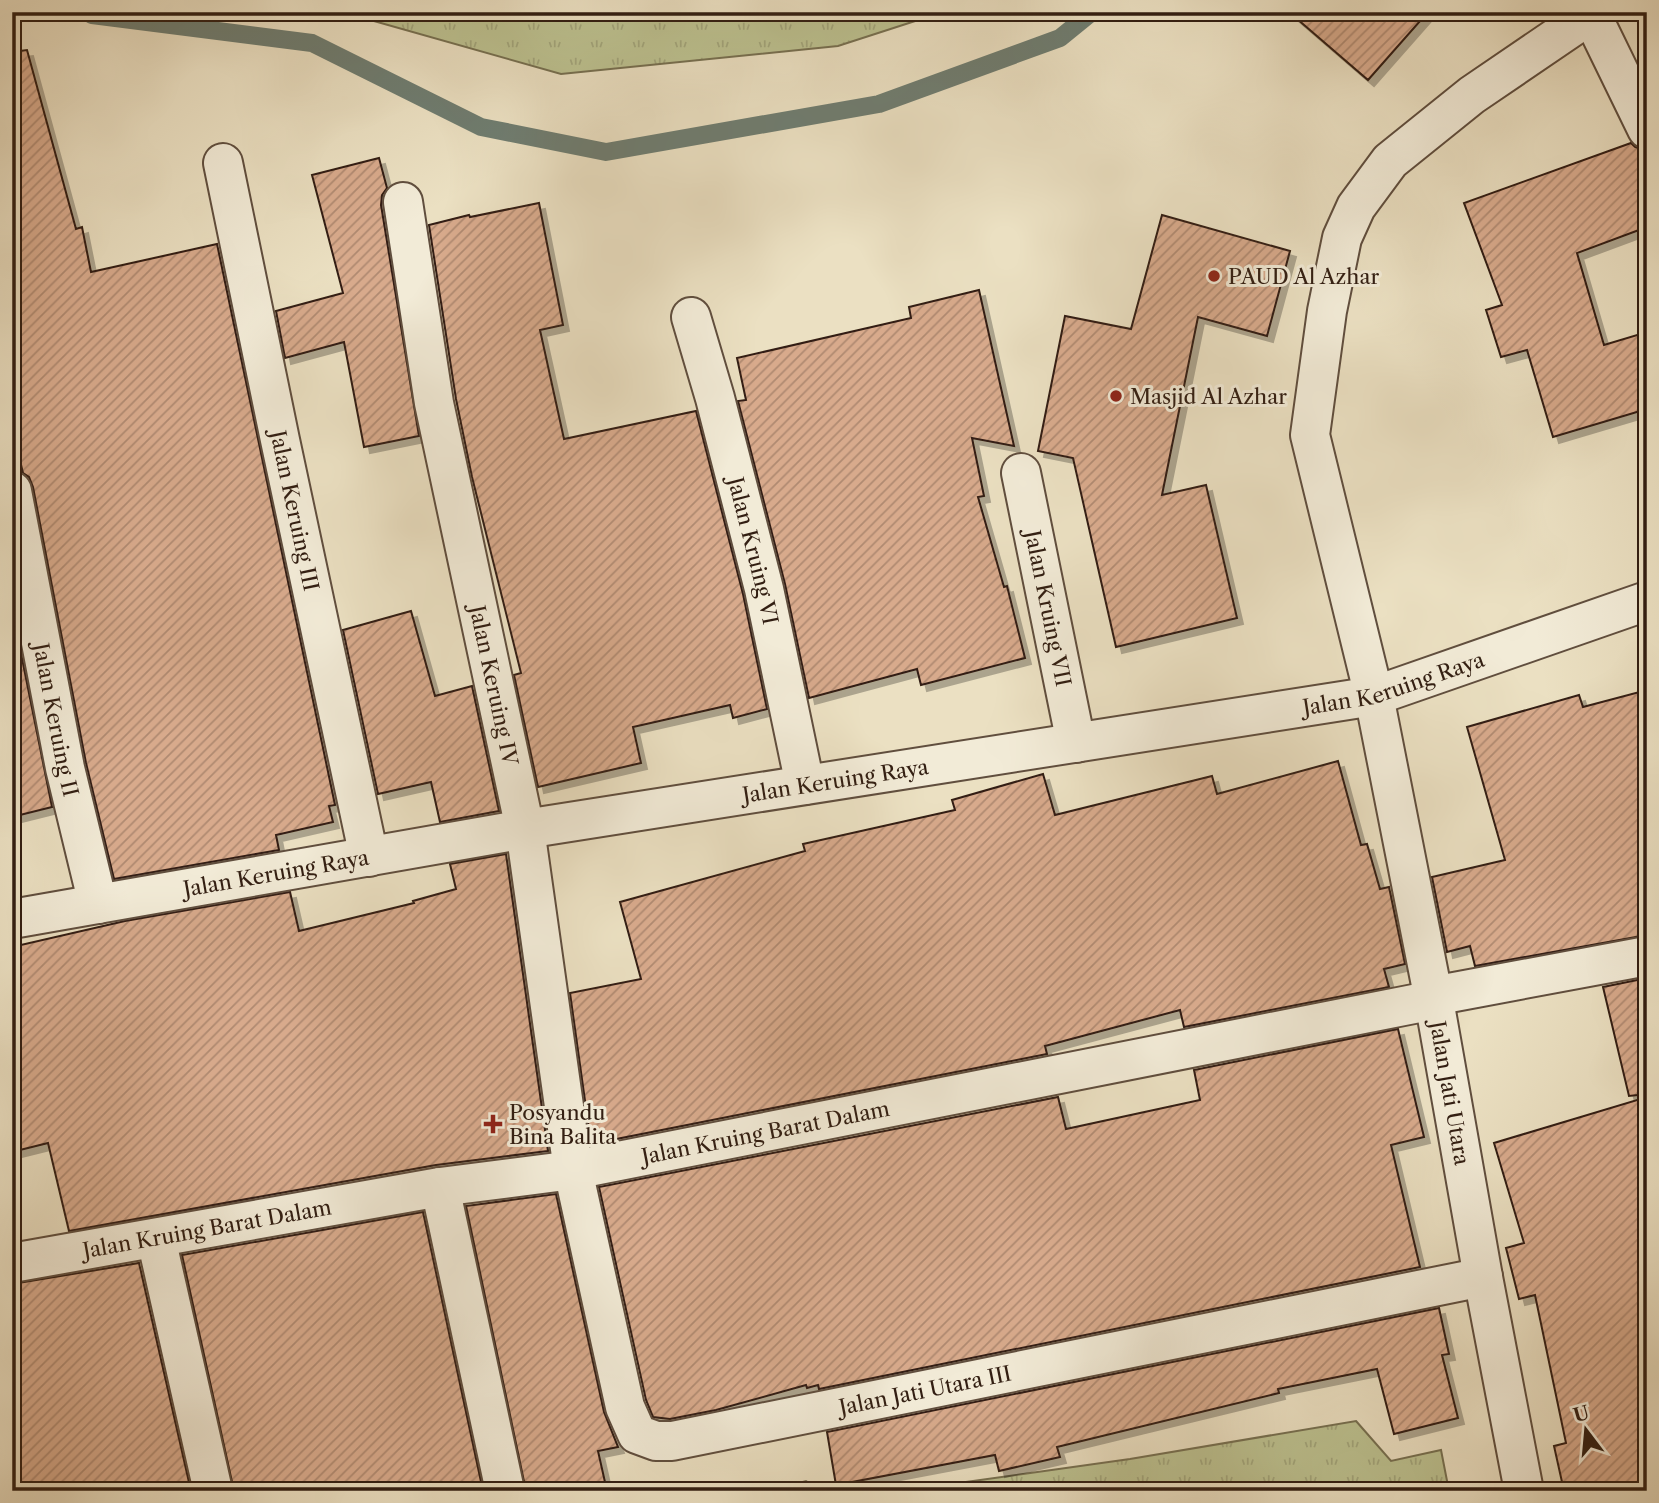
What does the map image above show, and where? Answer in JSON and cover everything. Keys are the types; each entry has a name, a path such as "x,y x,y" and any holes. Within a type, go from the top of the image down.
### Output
{"street":[{"path":"1591,13 1647,130"},
{"name":"Jalan Jati Utara","path":"1524,1491 1434,998 1374,696 1310,435 1327,311 1342,238 1356,207 1390,161 1472,95 1591,13"},
{"name":"Jalan Keruing III","path":"223,163 369,857"},
{"name":"Jalan Keruing IV","path":"402,202 434,403 525,829 573,1170"},
{"name":"Jalan Kruing VI","path":"691,317 715,398 764,589 805,785"},
{"name":"Jalan Kruing VII","path":"1021,473 1076,743"},
{"name":"Jalan Keruing II","path":"12,491 65,768 99,904"},
{"name":"Jalan Keruing Raya","path":"12,919 525,829 1374,696 1647,601"},
{"name":"Jalan Kruing Barat Dalam","path":"12,1264 440,1187 573,1170 1647,957"},
{"name":"Jalan Jati Utara III","path":"573,1170 625,1407 637,1434 656,1441 672,1441 1483,1277"},
{"path":"440,1187 505,1491"},
{"path":"156,1238 213,1491"}],"green space":[{"path":"342,12 943,12 838,46 561,74"},
{"path":"1356,1421 1391,1461 1441,1450 1449,1491 901,1491 1130,1459"},
{"path":"806,1481 822,1491 769,1491"}],"building":[{"path":"1289,12 1428,12 1368,80"},
{"path":"27,50 76,229 82,227 91,272 217,244 335,805 329,806 333,822 276,835 279,850 114,879 86,763 33,487 29,477 23,473 12,428 12,52"},
{"path":"1631,143 1647,151 1647,227 1577,253 1604,345 1647,332 1647,409 1553,437 1527,350 1501,357 1486,310 1502,305 1464,203"},
{"path":"379,158 387,188 382,195 381,205 419,436 364,447 344,342 285,358 276,311 343,293 312,175"},
{"path":"539,203 563,325 540,330 564,439 696,411 743,594 767,709 733,718 730,705 633,727 641,763 538,787 514,675 521,673 472,477 456,399 429,225"},
{"path":"1162,215 1290,251 1267,336 1198,317 1162,495 1206,485 1237,618 1116,647 1073,458 1038,451 1065,316 1131,329"},
{"path":"979,290 1014,446 972,438 984,496 978,497 1004,587 1007,586 1025,658 921,685 917,669 809,698 785,584 738,401 746,400 737,358 911,318 909,307"},
{"path":"12,609 52,807 12,817"},
{"path":"411,611 435,696 472,686 499,811 440,822 431,782 378,794 343,630"},
{"path":"1647,690 1647,935 1475,966 1470,946 1447,952 1432,877 1505,860 1467,727 1579,695 1583,707"},
{"path":"1338,761 1361,845 1367,844 1380,889 1389,887 1405,964 1384,969 1389,987 1184,1027 1180,1010 1045,1046 1047,1054 591,1144 570,993 641,979 620,902 805,851 803,844 955,810 952,800 1043,774 1055,815 1212,776 1217,794"},
{"path":"506,854 548,1151 436,1165 69,1231 48,1143 12,1152 12,947 125,921 290,892 299,931 414,903 413,901 456,889 450,864"},
{"path":"1647,978 1647,1094 1629,1096 1603,987"},
{"path":"1398,1029 1424,1137 1391,1145 1420,1267 819,1389 818,1385 807,1388 806,1385 716,1410 670,1419 653,1417 646,1400 599,1187 1058,1097 1066,1129 1200,1100 1194,1070"},
{"path":"1647,1097 1647,1491 1564,1491 1554,1446 1566,1443 1535,1295 1519,1299 1506,1248 1524,1243 1494,1143"},
{"path":"556,1194 604,1412 618,1447 598,1451 607,1491 526,1491 466,1206"},
{"path":"423,1212 483,1491 234,1491 182,1255"},
{"path":"139,1263 191,1491 12,1491 12,1284"},
{"path":"1439,1308 1449,1354 1442,1355 1458,1418 1394,1434 1377,1369 1278,1389 1279,1393 1057,1447 1060,1457 999,1471 995,1455 836,1485 827,1432"}],"waterway":[{"path":"87,12 92,15 312,43 481,127 606,152 879,104 1060,38 1092,12"}],"place":[{"name":"PAUD Al Azhar","path":"1214,276"},
{"name":"Masjid Al Azhar","path":"1116,396"},
{"name":"Posyandu Bina Balita","path":"493,1124"}]}
